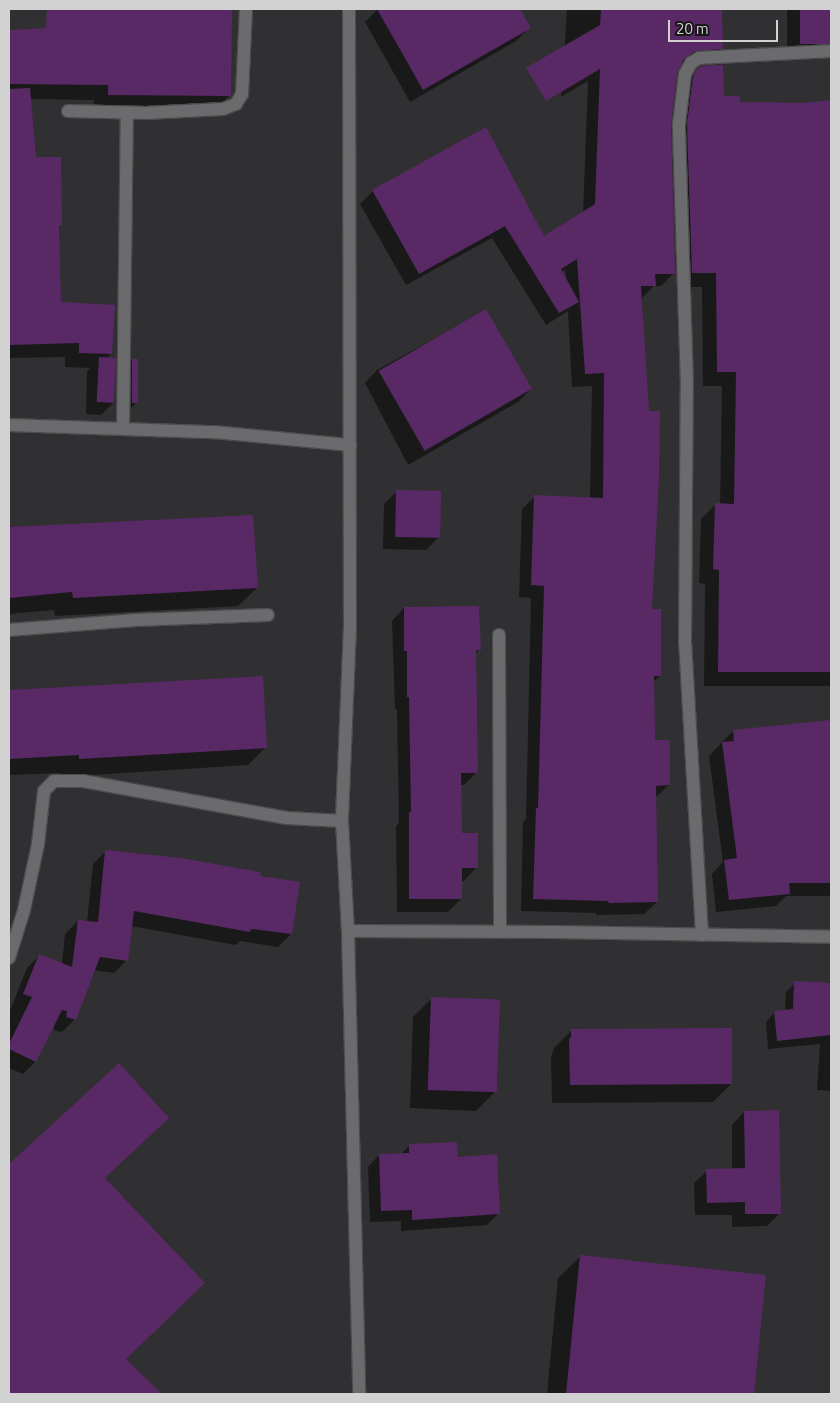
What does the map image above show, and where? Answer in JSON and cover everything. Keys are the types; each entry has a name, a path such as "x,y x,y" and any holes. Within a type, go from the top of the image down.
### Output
{"street":[{"path":"68,111 127,113 209,110 223,109 236,104 242,94 246,9"},
{"path":"349,9 350,627 342,821 348,931 359,1394"},
{"path":"702,935 686,643 686,385 679,124 685,74 691,63 699,58 831,51"},
{"path":"123,429 127,113"},
{"path":"9,425 214,432 350,445"},
{"path":"9,630 136,620 268,615"},
{"path":"499,635 500,932"},
{"path":"9,958 24,910 38,844 44,791 54,781 83,781 287,818 342,821"},
{"path":"348,931 831,937"}],"building":[{"path":"47,9 232,9 231,96 108,95 108,85 9,84 9,30 46,28"},
{"path":"377,9 520,9 531,28 423,90"},
{"path":"601,9 722,9 723,49 695,51 684,59 677,73 671,124 675,274 655,274 656,286 641,286 649,411 660,411 659,477 652,609 661,609 661,676 654,676 655,740 670,740 670,785 656,786 658,902 609,903 608,901 533,899 536,808 538,808 544,586 531,585 534,495 603,498 604,373 585,374 577,259 561,269 579,302 559,313 505,226 419,274 372,190 486,127 544,236 595,204 600,69 546,101 526,68 600,25"},
{"path":"800,9 831,9 831,44 800,44"},
{"path":"723,65 724,96 740,96 740,102 804,103 831,100 831,672 718,672 719,570 713,569 715,503 734,504 736,372 717,372 716,273 692,273 687,124 693,77 697,69 702,66"},
{"path":"30,88 36,157 61,157 62,225 59,226 61,302 115,305 112,354 79,353 79,343 9,345 9,89"},
{"path":"486,309 532,389 425,451 379,371"},
{"path":"99,357 116,358 114,403 97,402"},
{"path":"132,359 138,359 138,403 132,403"},
{"path":"396,490 441,491 440,538 395,537"},
{"path":"253,515 258,588 73,598 72,592 9,598 9,527"},
{"path":"479,606 481,650 476,650 478,773 461,773 462,833 478,833 478,868 462,868 462,899 409,899 409,812 411,812 409,697 407,697 407,651 404,651 404,607"},
{"path":"263,676 267,748 79,759 79,755 9,759 9,690"},
{"path":"831,720 831,883 789,883 790,894 729,900 724,860 737,858 722,742 734,741 733,730"},
{"path":"105,850 181,858 261,872 260,876 300,882 292,934 251,929 250,932 134,911 128,961 100,957 76,1020 66,1017 67,1011 62,1010 36,1062 9,1049 9,1044 32,997 23,994 39,954 72,967 78,920 98,922"},
{"path":"794,981 830,983 831,1035 777,1041 774,1011 793,1009"},
{"path":"431,997 500,999 497,1092 428,1090"},
{"path":"732,1028 732,1084 570,1085 569,1038 571,1038 571,1029"},
{"path":"119,1063 169,1118 105,1178 205,1283 126,1359 162,1394 9,1394 9,1164"},
{"path":"779,1110 781,1214 745,1214 745,1202 707,1203 706,1169 745,1168 744,1111"},
{"path":"457,1142 458,1157 497,1154 500,1214 412,1220 412,1210 381,1211 379,1154 409,1153 409,1144"},
{"path":"580,1255 766,1275 754,1394 566,1394"}]}
